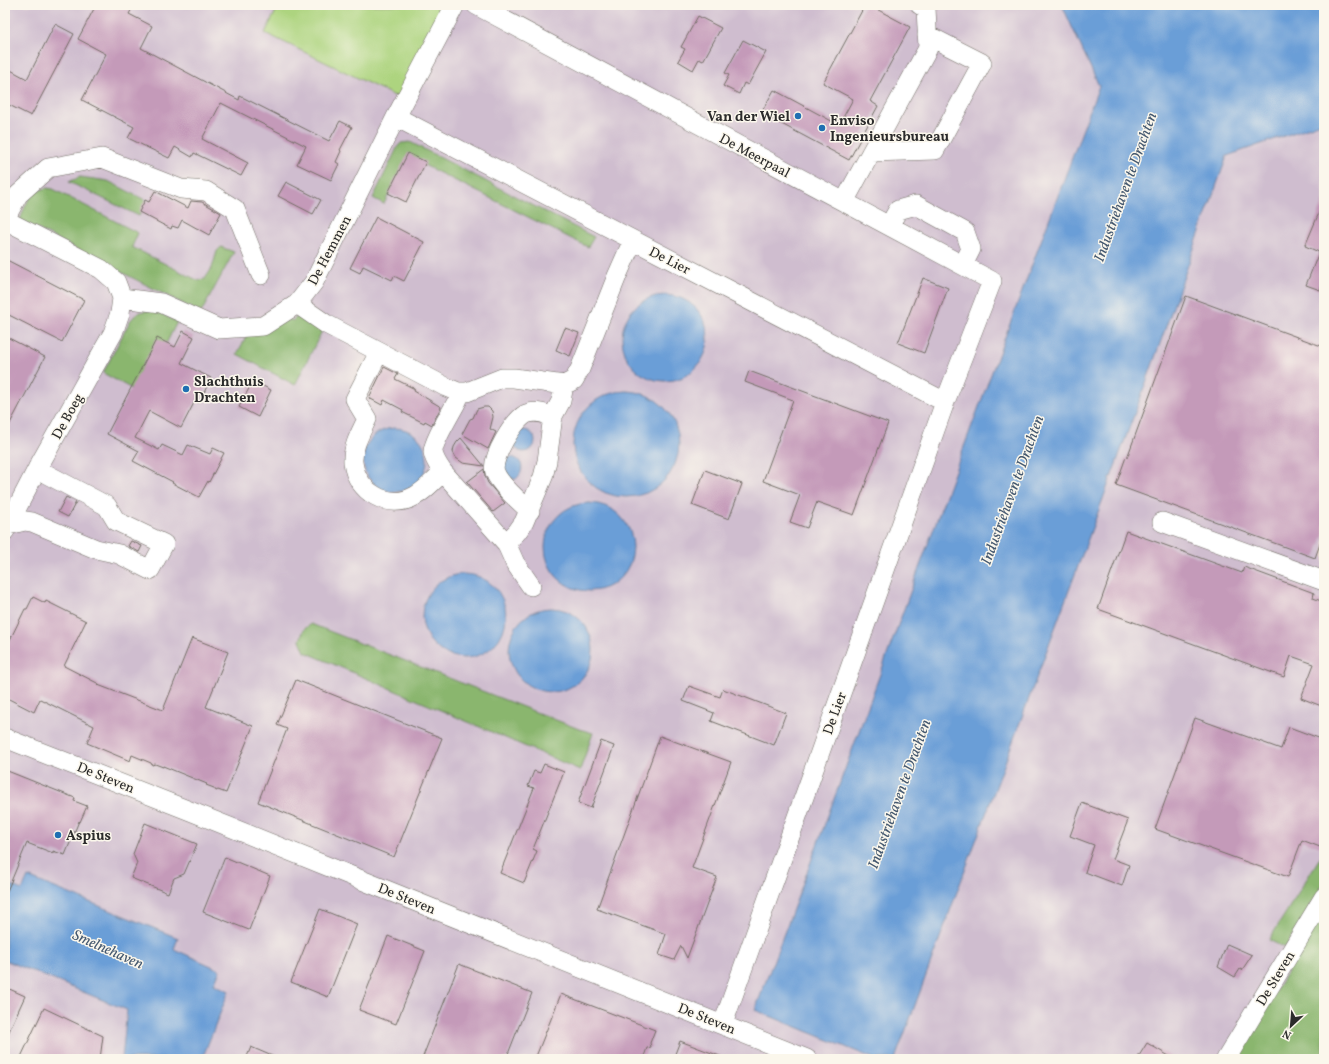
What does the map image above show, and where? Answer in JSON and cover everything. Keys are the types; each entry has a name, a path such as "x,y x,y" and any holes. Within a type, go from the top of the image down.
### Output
{"street":[{"name":"De Hemmen","path":"122,298 161,303 219,330 263,326 297,304 314,282 396,117 455,5"},
{"name":"De Meerpaal","path":"476,5 992,281"},
{"path":"844,202 928,48 926,8 920,5"},
{"path":"872,152 935,150 982,63 928,35"},
{"name":"De Lier","path":"396,117 944,402"},
{"path":"122,298 116,282 101,269 5,220 18,195 48,168 102,158 181,189 206,191 236,209 261,275"},
{"path":"889,226 898,210 916,205 965,232 971,249 963,265"},
{"path":"297,304 326,324 458,392 467,392 502,378 514,378 564,385 574,380 580,369 633,240"},
{"name":"De Lier","path":"723,1024 944,402 992,281"},
{"name":"De Boeg","path":"6,528 37,469 113,333 120,313 122,298"},
{"path":"379,352 355,399 368,419 354,451 354,466 359,481 366,490 374,496 384,500 405,500 415,496 443,472"},
{"path":"506,543 524,522 530,511 543,477 554,416 562,401 564,385"},
{"path":"458,392 458,399 433,451 436,461 443,472 506,543 515,563 531,586"},
{"path":"530,511 500,481 494,470 494,462 505,440 521,417 533,412 540,412 554,416"},
{"path":"6,528 25,521 32,522 96,549 119,554 150,570 164,544 116,521 107,506 37,469"},
{"path":"1162,522 1324,581"},
{"name":"De Steven","path":"5,738 808,1059"},
{"name":"De Steven","path":"1226,1059 1324,897"}],"shaded area":[{"path":"5,5 1222,5 1324,58 1324,1059 5,1059"}],"green space":[{"path":"279,5 438,5 441,18 403,100 265,33"},
{"path":"410,142 594,237 588,247 424,165 404,164 384,204 373,198 398,146 401,143"},
{"path":"80,177 108,181 147,201 139,216 69,182"},
{"path":"47,188 53,189 138,233 132,247 197,280 205,279 212,268 217,251 221,247 234,252 201,313 20,220 26,204 32,195"},
{"path":"154,310 177,322 141,394 103,373 130,321 140,312"},
{"path":"297,317 323,329 295,385 237,354 247,335 290,319 292,321"},
{"path":"311,624 579,729 593,733 580,770 305,652 300,640 304,629"},
{"path":"1324,851 1324,884 1285,948 1269,940"},
{"path":"1324,911 1324,1059 1234,1059"}],"water":[{"name":"Industriehaven te Drachten","path":"1062,5 1324,5 1324,122 1227,156 1143,391 895,1059 875,1059 755,1010 1099,86"},
{"path":"665,295 681,298 689,302 701,314 705,322 708,338 705,354 701,362 689,374 681,378 665,381 649,378 641,374 629,362 625,354 622,338 625,322 629,314 641,302 649,298"},
{"path":"626,391 646,395 663,407 675,424 679,444 675,464 663,481 646,493 626,497 606,493 589,481 577,464 573,444 577,424 589,407 606,395"},
{"path":"395,428 413,434 421,442 427,460 421,478 413,486 395,492 377,486 369,478 363,460 369,442 377,434"},
{"path":"524,430 528,431 534,437 534,445 528,451 524,452 520,451 514,445 513,441 514,437 520,431"},
{"path":"510,457 517,459 522,466 521,473 516,479 508,479 500,465"},
{"path":"589,503 606,506 620,516 630,530 633,547 630,564 620,578 606,588 589,591 572,588 558,578 548,564 545,547 548,530 558,516 572,506"},
{"path":"464,574 472,575 487,581 499,593 505,608 505,624 499,639 487,651 472,657 464,658 456,657 441,651 429,639 423,624 422,616 423,608 429,593 441,581 456,575"},
{"path":"551,608 559,609 574,615 586,627 592,642 592,658 586,673 574,685 559,691 551,692 543,691 528,685 516,673 510,658 509,650 510,642 516,627 528,615 543,609"},
{"name":"Smelnehaven","path":"28,877 178,938 174,949 220,970 214,984 229,991 202,1059 122,1059 127,1010 5,960 5,883 22,890"}],"building":[{"path":"96,5 134,5 129,14 152,26 141,48 239,100 240,96 329,141 340,121 352,127 340,150 341,151 336,162 339,164 331,180 297,164 306,146 221,103 202,139 248,163 241,176 194,153 192,157 175,147 169,158 128,138 134,127 82,100 106,54 78,39"},
{"path":"865,5 869,5 910,27 870,101 878,106 849,160 761,113 774,90 839,125 853,99 823,83"},
{"path":"698,16 721,28 703,61 699,59 693,70 678,61 685,49 681,47"},
{"path":"55,24 74,34 31,116 5,103 5,67 27,79"},
{"path":"743,40 766,52 748,85 744,83 739,94 723,86 729,75 725,73"},
{"path":"408,153 426,162 406,202 388,193"},
{"path":"286,182 321,200 313,214 278,196"},
{"path":"155,191 188,208 191,201 202,202 221,213 209,235 182,220 178,228 172,226 171,229 139,212 145,200 149,202"},
{"path":"1324,201 1324,281 1320,290 1306,285 1319,252 1305,246"},
{"path":"376,217 424,242 404,281 394,276 392,280 363,266 360,273 350,268"},
{"path":"5,259 84,300 62,342 5,313"},
{"path":"923,278 948,288 924,353 898,343"},
{"path":"1186,296 1324,347 1324,533 1315,558 1116,485"},
{"path":"565,328 579,333 570,356 556,350"},
{"path":"183,331 194,337 181,363 211,378 199,403 195,401 181,428 149,411 135,438 159,450 162,445 183,455 188,445 210,454 213,448 224,453 209,482 208,481 199,497 133,461 139,451 107,434 157,338 175,347"},
{"path":"5,336 45,357 5,433"},
{"path":"384,367 398,374 395,379 415,389 414,391 441,407 432,425 425,421 424,423 402,412 403,410 384,400 382,405 369,398"},
{"path":"749,371 888,423 854,515 817,502 807,528 790,522 800,495 763,481 793,400 745,382"},
{"path":"253,381 271,390 258,417 239,407"},
{"path":"488,407 492,411 493,417 490,429 496,432 488,449 462,434 470,419 473,418 477,409"},
{"path":"461,438 484,466 463,463 456,458 453,452 454,447"},
{"path":"484,469 488,483 505,503 493,512 467,482"},
{"path":"705,470 742,484 729,519 692,505"},
{"path":"66,497 76,502 68,517 58,512"},
{"path":"1126,531 1242,573 1244,567 1314,593 1313,598 1324,602 1324,707 1301,698 1314,664 1291,656 1284,677 1098,609"},
{"path":"131,541 142,546 139,552 128,546"},
{"path":"33,597 45,603 46,601 86,621 64,666 99,684 98,685 163,710 192,638 228,652 206,707 253,726 226,793 218,790 216,791 214,788 206,785 207,784 163,766 155,764 152,765 151,763 132,755 130,761 87,743 94,726 40,699 34,712 5,697 5,650 25,609 27,609"},
{"path":"296,680 442,738 394,857 258,802 287,729 277,725"},
{"path":"689,686 720,697 723,689 786,713 774,745 711,721 714,713 683,701"},
{"path":"1195,718 1281,749 1289,727 1324,740 1324,837 1320,847 1302,840 1288,877 1155,829"},
{"path":"660,736 731,762 692,868 717,877 687,958 681,946 674,960 659,955 666,934 597,909"},
{"path":"601,741 614,746 591,808 578,803"},
{"path":"544,764 564,772 533,849 537,851 524,883 500,873 534,788 528,786 534,771 540,773"},
{"path":"5,770 75,798 74,801 87,806 65,855 53,851 53,853 27,843 5,896"},
{"path":"1082,803 1128,820 1113,859 1129,865 1122,886 1085,872 1094,845 1070,836"},
{"path":"145,823 197,844 184,874 174,878 168,893 131,878 137,863 133,854"},
{"path":"225,857 270,876 249,930 203,912"},
{"path":"320,909 357,924 328,997 291,982"},
{"path":"388,936 425,951 396,1024 359,1010"},
{"path":"1227,944 1252,955 1242,970 1240,969 1235,977 1218,967"},
{"path":"459,964 532,993 506,1059 422,1059"},
{"path":"5,987 25,996 5,1040"},
{"path":"561,994 655,1030 650,1043 651,1047 647,1048 643,1059 535,1059"},
{"path":"44,1008 103,1036 100,1059 20,1059"},
{"path":"680,1041 725,1058 725,1059 673,1059"},
{"path":"1147,1043 1174,1059 1137,1059"},
{"path":"251,1047 279,1059 246,1059"}],"place":[{"name":"Van der Wiel","path":"798,116"},
{"name":"Enviso Ingenieursbureau","path":"822,128"},
{"name":"Slachthuis Drachten","path":"186,389"},
{"name":"Aspius","path":"58,835"}]}
